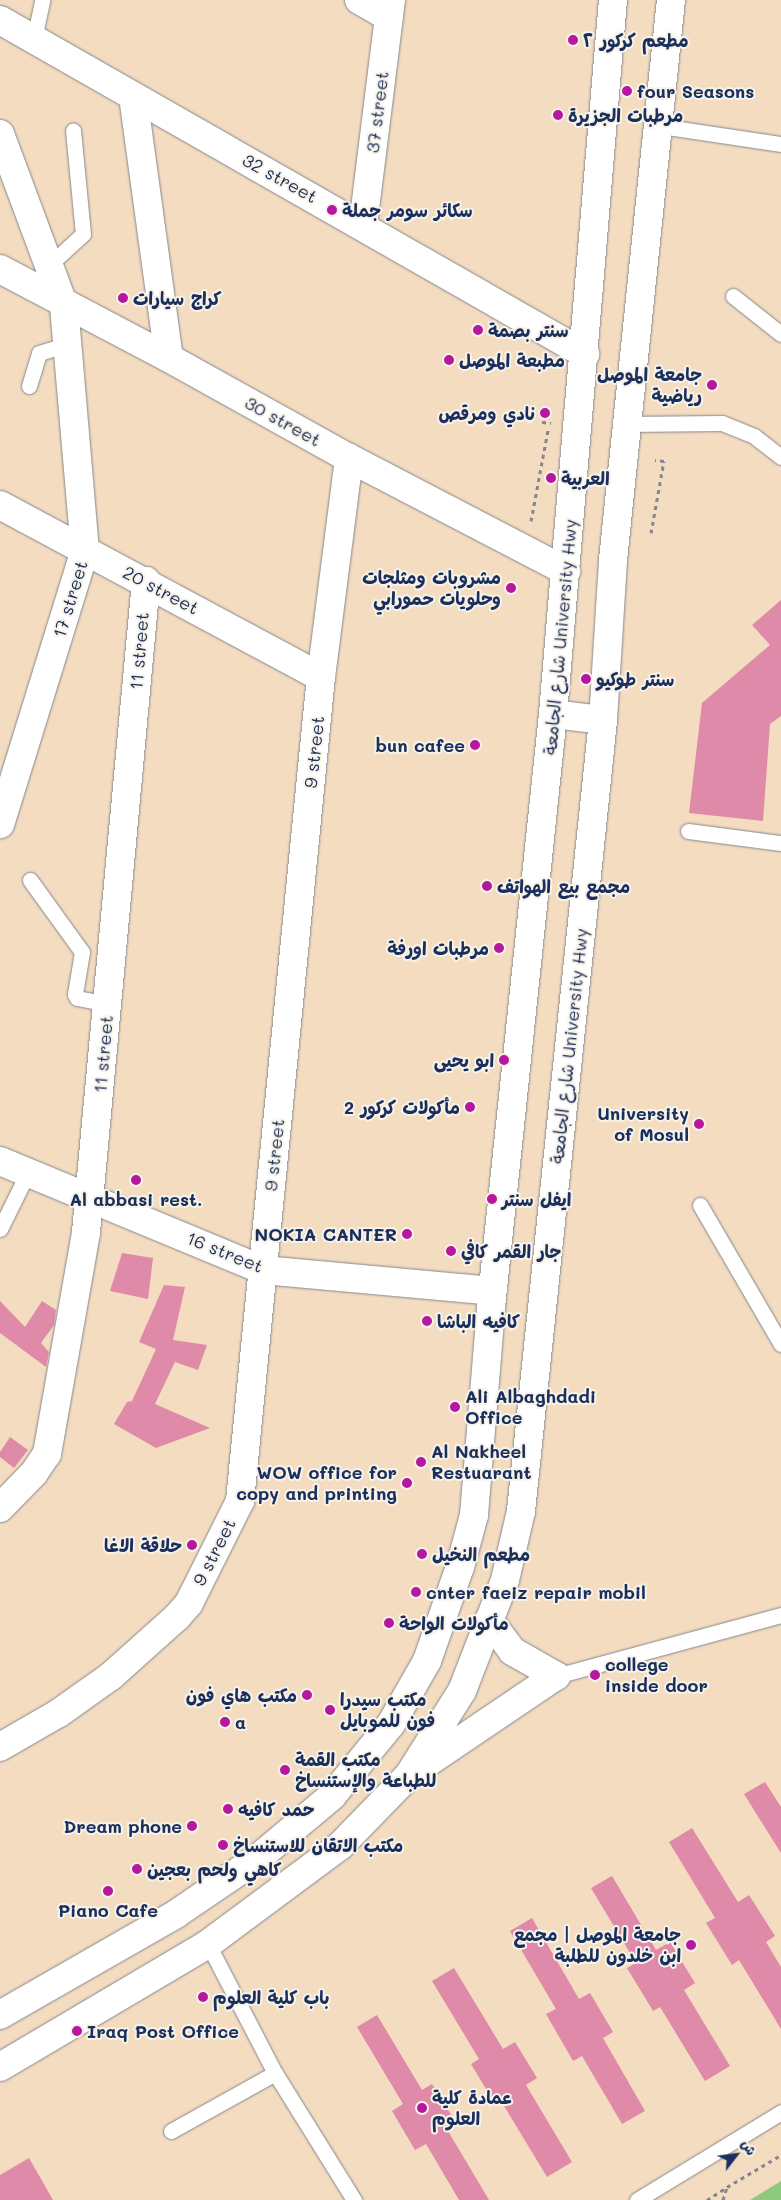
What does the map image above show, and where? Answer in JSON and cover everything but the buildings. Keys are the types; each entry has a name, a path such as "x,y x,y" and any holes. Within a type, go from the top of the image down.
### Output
{"street":[{"path":"359,0 390,8"},
{"name":"شارع الجامعة University Hwy","path":"0,2014 176,1914 257,1860 332,1796 391,1724 434,1643 474,1515 492,1292 553,714 585,354 613,0"},
{"name":"شارع الجامعة University Hwy","path":"0,2067 208,1944 340,1846 409,1775 462,1691 504,1580 521,1511 602,720 613,560 660,126 671,0"},
{"name":"37 street","path":"363,225 390,8"},
{"name":"32 street","path":"0,20 363,225 585,354"},
{"path":"133,96 169,358"},
{"name":"17 street","path":"0,134 64,306 69,344 85,550 0,824"},
{"name":"30 street","path":"0,269 64,306 169,358 349,458 566,571"},
{"name":"9 street","path":"0,1746 59,1713 111,1676 189,1603 240,1501 321,677 349,458"},
{"name":"20 street","path":"0,505 146,581 321,677"},
{"name":"11 street","path":"0,1508 34,1473 47,1454 86,1232 146,581"},
{"path":"553,714 602,720"},
{"name":"16 street","path":"0,1161 90,1196 263,1270 492,1292"},
{"path":"409,1775 556,1676 512,1651 489,1620"}],"lane":[{"path":"34,39 42,0"},
{"path":"660,126 781,144"},
{"path":"48,266 83,234 73,130"},
{"path":"733,296 781,334"},
{"path":"28,386 39,353 69,344"},
{"path":"627,424 722,423 754,436 781,458"},
{"path":"688,831 781,843"},
{"path":"30,880 82,952 75,994 77,998 107,1004"},
{"path":"0,1228 28,1172"},
{"path":"700,1205 781,1344"},
{"path":"556,1676 781,1615"},
{"path":"208,1944 275,2073 354,2200"},
{"path":"170,2131 275,2073"},
{"path":"637,2200 781,2112"}],"path":[{"path":"531,521 549,422"},
{"path":"651,533 664,461 655,460"},
{"path":"707,2200 781,2154"},
{"path":"723,2200 727,2187"}],"green space":[{"path":"781,2181 781,2200 750,2200"}],"place":[{"name":"مطعم كركور ٢","path":"573,40"},
{"name":"four Seasons","path":"627,91"},
{"name":"مرطبات الجزيرة","path":"558,115"},
{"name":"سكائر سومر جملة","path":"332,210"},
{"name":"كراج سيارات","path":"123,298"},
{"name":"سنتر بصمة","path":"478,330"},
{"name":"مطبعة الموصل","path":"449,360"},
{"name":"جامعة الموصل رياضية","path":"712,385"},
{"name":"نادي ومرقص","path":"545,413"},
{"name":"العربية","path":"551,478"},
{"name":"مشروبات ومثلجات وحلويات حمورابي","path":"511,588"},
{"name":"سنتر طوكيو","path":"586,679"},
{"name":"bun cafee","path":"475,745"},
{"name":"مجمع بيع الهواتف","path":"487,886"},
{"name":"مرطبات اورفة","path":"499,948"},
{"name":"ابو يحيى","path":"504,1060"},
{"name":"مأكولات كركور 2","path":"470,1107"},
{"name":"University of Mosul","path":"699,1124"},
{"name":"Al abbasi rest.","path":"136,1180"},
{"name":"ايفل سنتر","path":"492,1199"},
{"name":"NOKIA CANTER","path":"407,1234"},
{"name":"جار القمر كافي","path":"451,1251"},
{"name":"كافيه الباشا","path":"427,1321"},
{"name":"Ali Albaghdadi Office","path":"455,1407"},
{"name":"Al Nakheel Restuarant","path":"421,1462"},
{"name":"WOW office for copy and printing","path":"407,1483"},
{"name":"حلاقة الاغا","path":"192,1545"},
{"name":"مطعم النخيل","path":"422,1554"},
{"name":"cnter faeiz repair mobil","path":"416,1592"},
{"name":"مأكولات الواحة","path":"389,1623"},
{"name":"college inside door","path":"595,1675"},
{"name":"مكتب هاي فون","path":"307,1695"},
{"name":"مكتب سيدرا فون للموبايل","path":"330,1710"},
{"name":"a","path":"225,1722"},
{"name":"مكتب القمة للطباعة والإستنساخ","path":"285,1770"},
{"name":"حمد كافيه","path":"228,1809"},
{"name":"Dream phone","path":"192,1826"},
{"name":"مكتب الاتقان للاستنساخ","path":"223,1845"},
{"name":"كاهي ولحم بعجين","path":"137,1869"},
{"name":"Piano Cafe","path":"108,1891"},
{"name":"جامعة الموصل | مجمع ابن خلدون للطلبة","path":"691,1945"},
{"name":"باب كلية العلوم","path":"203,1997"},
{"name":"Iraq Post Office","path":"77,2031"},
{"name":"عمادة كلية العلوم","path":"422,2108"}]}
